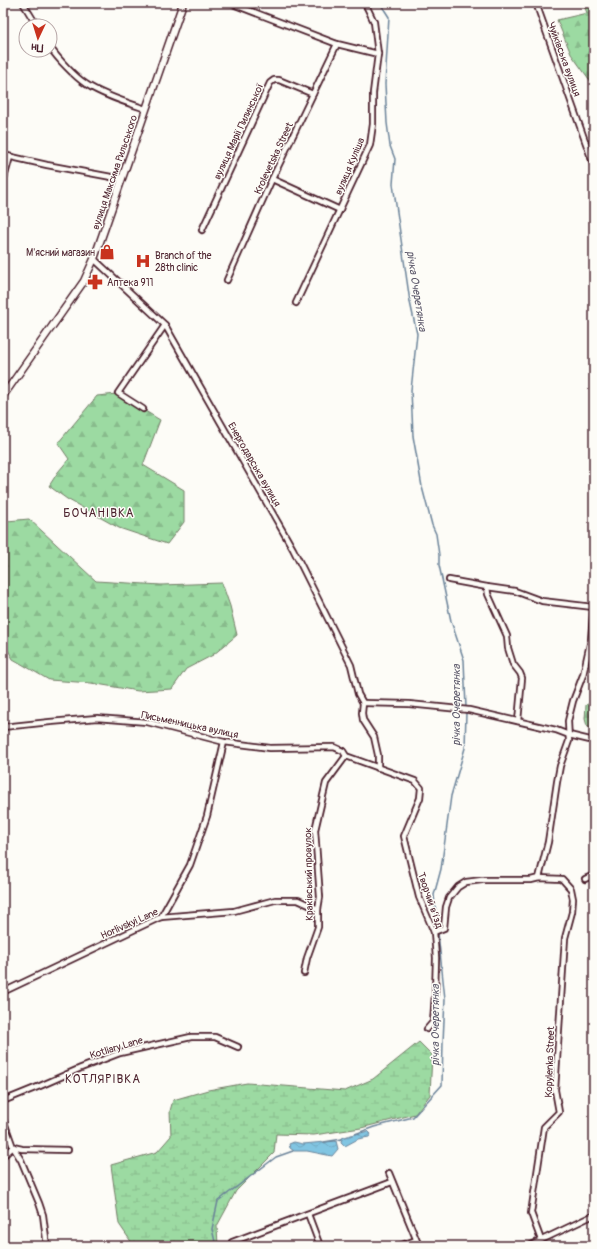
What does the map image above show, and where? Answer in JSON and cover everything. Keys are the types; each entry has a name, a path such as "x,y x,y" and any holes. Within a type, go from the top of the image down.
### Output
{"main road":[{"name":"вулиця Максима Рильського","path":"3,396 84,281 94,259 183,3"}],"street":[{"path":"23,3 32,18"},
{"path":"230,3 337,44 378,54"},
{"name":"вулиця Куліша","path":"296,303 370,144 373,124 373,93 378,54 374,22 365,3"},
{"name":"Чуйківська вулиця","path":"536,3 594,166"},
{"name":"Krolevetska Street","path":"227,280 272,179 337,44"},
{"path":"58,58 86,84 121,101 146,109"},
{"name":"вулиця Марії Пилинської","path":"202,230 270,83 274,80 279,80 313,94"},
{"path":"3,155 122,179"},
{"path":"3,182 10,157"},
{"path":"272,179 340,210"},
{"name":"Енергодарська вулиця","path":"94,259 165,325 293,549 350,666 358,694 363,703 363,720 374,737 378,755 378,768"},
{"path":"143,409 118,393 165,325"},
{"path":"434,932 444,928 446,907 449,898 458,887 466,882 482,880 531,880 539,878 548,842 560,766 568,745 568,721 573,701 583,675 590,640 594,605 542,600 515,591 449,580"},
{"path":"487,587 488,594 507,636 508,648 513,664 522,678 518,721"},
{"path":"363,703 409,704 469,710 556,730 594,741"},
{"name":"Письменницька вулиця","path":"3,727 97,718 147,722 224,742 270,748 334,747 342,751 346,756 414,781"},
{"path":"161,917 190,865 207,816 224,742"},
{"name":"Краківський провулок","path":"304,974 307,958 318,927 320,897 314,830 326,783 346,756"},
{"name":"Творчий в’їзд","path":"414,781 421,788 420,798 404,836 419,897 434,932 436,958 433,1022 427,1029"},
{"path":"585,879 594,874"},
{"name":"Kopylenka Street","path":"539,878 562,879 571,889 572,899 572,912 565,938 556,1090 558,1112 544,1127 531,1213 541,1240"},
{"name":"Horlivskyi Lane","path":"3,992 161,917 234,911 275,900 298,900 318,909"},
{"name":"Kotliary Lane","path":"3,1101 120,1053 190,1038 215,1038 238,1047"},
{"path":"3,1119 13,1147 21,1160 43,1215 47,1246"},
{"path":"13,1147 22,1149 68,1150"},
{"path":"3,1156 13,1147"},
{"path":"388,1173 419,1246"},
{"path":"232,1242 392,1182"},
{"path":"308,1214 320,1246"},
{"path":"529,1246 594,1215"},
{"path":"399,1246 416,1240"}],"green space":[{"path":"583,3 594,3 594,86 571,54 557,20 587,13"},
{"path":"117,394 160,420 143,465 184,490 184,522 167,544 119,528 67,499 49,486 69,459 58,443 97,396"},
{"path":"29,519 96,581 161,585 222,583 230,606 237,635 213,655 186,669 172,689 138,691 91,683 49,680 13,659 3,641 3,540 7,521"},
{"path":"590,703 594,704 594,730 587,726 585,719 586,705"},
{"path":"419,1042 432,1055 430,1095 415,1114 361,1128 314,1135 276,1134 274,1153 236,1191 217,1226 218,1246 134,1246 119,1224 111,1165 157,1152 171,1136 170,1111 173,1100 208,1090 247,1083 345,1091 373,1079"}],"water":[{"path":"368,1131 371,1134 369,1137 358,1139 345,1146 341,1142 342,1138"},
{"path":"336,1141 338,1149 332,1156 307,1151 294,1151 290,1148 289,1144 294,1142 303,1144"}],"waterway":[{"name":"річка Очеретянка","path":"380,3 389,17 385,84 387,123 390,146 395,159 393,184 410,302 417,334 411,390 413,436 422,487 432,525 436,534 439,565 451,621 464,660 466,708"},
{"name":"річка Очеретянка","path":"355,1134 374,1127 413,1117 442,1085 445,999 434,895 441,869 451,796 465,748 466,712"},
{"name":"річка Очеретянка","path":"324,1142 342,1139"},
{"name":"річка Очеретянка","path":"216,1246 212,1229 218,1201 276,1157 293,1151"}],"place":[{"name":"М'ясний магазин","path":"107,252"},
{"name":"Branch of the 28th clinic","path":"143,261"},
{"name":"Аптека 911","path":"95,282"}],"district":[{"name":"БОЧАНІВКА","path":"99,513"},
{"name":"КОТЛЯРІВКА","path":"103,1079"}]}
